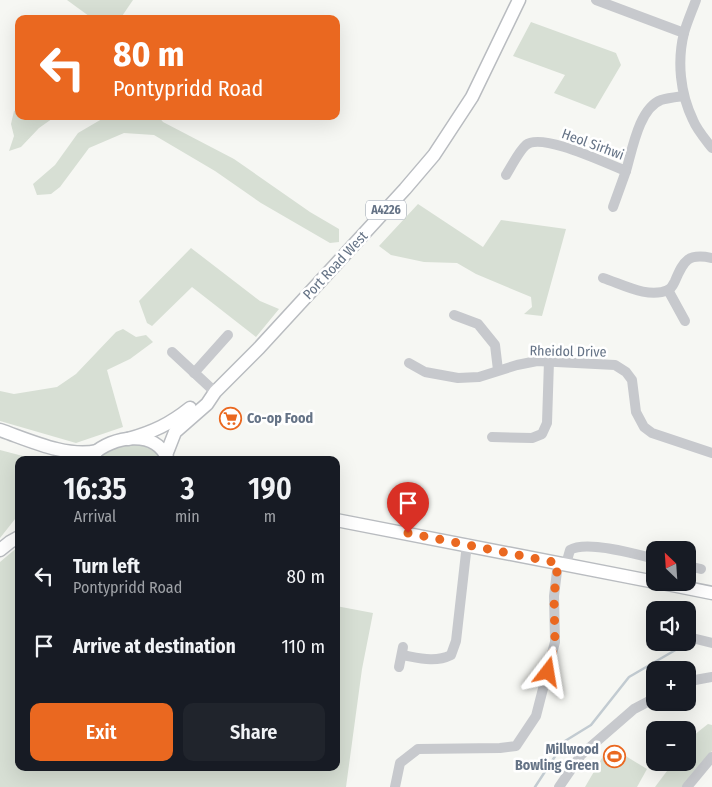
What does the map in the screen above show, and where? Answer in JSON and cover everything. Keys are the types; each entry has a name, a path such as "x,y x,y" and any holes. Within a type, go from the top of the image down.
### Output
{"main road":[{"name":"Port Road West","path":"167,456 175,432 207,404 215,392 259,348 399,197 434,155 472,97 519,0"},
{"name":"Port Road West","path":"93,456 112,442 153,432 215,392"},
{"path":"0,430 59,450 87,453 93,456"},
{"path":"128,439 149,440 159,446 166,456"},
{"path":"59,450 66,456"},
{"path":"340,521 646,580"},
{"path":"696,590 712,593"}],"street":[{"path":"596,0 684,33"},
{"path":"696,0 684,33 681,77 684,96 692,119 712,148"},
{"name":"Heol Sirhwi","path":"613,207 640,124 649,108 660,100 684,96"},
{"name":"Heol Sirhwi","path":"506,175 526,146 536,141 560,145 626,171"},
{"path":"604,278 650,293 668,290 672,287 681,266 688,258 698,255 712,258"},
{"path":"668,290 685,321"},
{"path":"454,315 478,324 494,345 498,370"},
{"path":"194,372 228,335"},
{"path":"172,352 215,392"},
{"path":"492,437 532,438 542,434 547,423 549,361"},
{"name":"Rheidol Drive","path":"409,363 425,372 458,378 479,377 524,363 549,361 614,365 626,372 632,380 636,412 644,427 652,434 707,453 712,453"},
{"path":"400,667 403,651 425,659 441,660 451,655 456,641 467,544"},
{"path":"395,787 400,763 418,749 500,748 516,746 536,716 555,642 554,596 562,564 570,550 584,547 614,549 646,556"},
{"path":"696,568 701,569"},
{"path":"696,639 712,643"},
{"path":"696,680 712,677"},
{"path":"559,787 581,755 634,709 646,703"},
{"path":"687,787 712,757"}],"shaded area":[{"path":"67,0 133,0 123,15 88,15"},
{"path":"531,22 616,53 621,65 595,109 554,93 565,75 513,56"},
{"path":"14,111 15,120 50,120 39,128 21,147 9,151 14,136 11,124"},
{"path":"100,120 161,120 234,159 310,212 339,229 339,242 330,243 261,203 215,171 154,135 124,133 89,148 60,187 51,194 37,195 33,184 55,165 78,133"},
{"path":"418,204 483,247 501,220 566,229 542,316 524,314 532,307 531,297 476,274 457,263 424,262 391,255 379,246"},
{"path":"191,248 260,301 279,309 256,337 192,287 152,326 147,323 139,301"},
{"path":"123,329 136,337 146,335 153,342 130,359 107,370 123,427 76,443 0,421 0,391 14,394 57,387 76,374 116,332"},
{"path":"143,445 151,448 159,456 101,456 124,446"},
{"path":"0,450 23,456 15,456 15,519 0,538"},
{"path":"15,549 15,771 340,771 340,607 373,613 362,669 346,787 0,787 0,562"},
{"path":"708,724 712,725 712,751 684,787 655,787 667,771 696,771 697,733"},
{"name":"Millwood Bowling Green","path":"609,746 646,768 637,787 585,787"}],"waterway":[{"path":"535,787 565,741 591,725 629,677 674,651"}],"place":[{"name":"Co-op Food","path":"231,418"},
{"name":"Millwood Bowling Green","path":"615,757"}],"route":[{"path":"408,533 558,563 554,596 555,642 548,672"}]}
